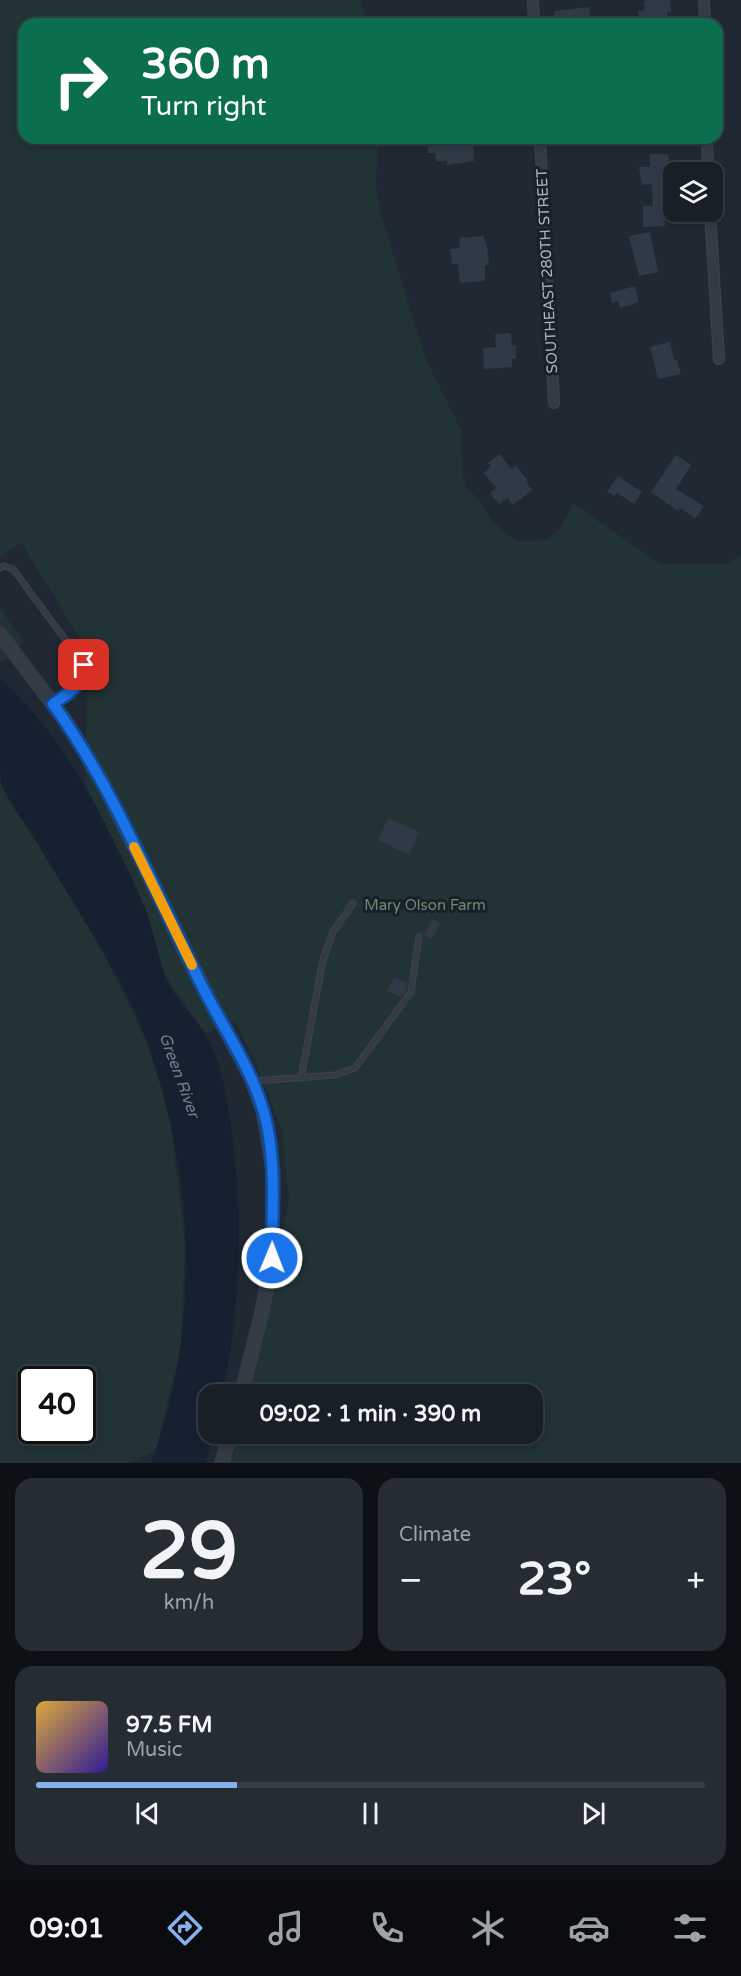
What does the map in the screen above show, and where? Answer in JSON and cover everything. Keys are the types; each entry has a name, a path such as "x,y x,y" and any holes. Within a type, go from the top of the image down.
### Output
{"street":[{"path":"533,0 534,18"},
{"path":"704,0 705,18"},
{"name":"SOUTHEAST 280TH STREET","path":"540,144 554,403"},
{"path":"707,144 708,162"},
{"path":"711,222 719,359"},
{"path":"0,634 82,745 103,783 252,1081 263,1111 273,1171 272,1258 262,1312 244,1384"},
{"path":"222,1463 227,1444"}],"lane":[{"path":"0,568 4,566 13,569 84,665 76,688 53,704"},
{"path":"301,1078 323,960 333,932 353,903"},
{"path":"252,1081 335,1075 355,1068 411,992 419,937"}],"green space":[{"name":"Mary Olson Farm","path":"0,0 360,0 365,18 18,18 18,144 378,144 376,188 393,255 427,362 461,430 463,474 467,489 478,498 494,523 517,542 547,540 559,530 573,504 661,564 726,564 741,555 741,1463 213,1463 222,1444 543,1444 543,1384 243,1384 278,1258 289,1200 282,1131 253,1057 235,1022 205,1033 165,976 144,907 85,784 88,652 21,542 0,558"},
{"path":"0,608 23,642 0,663"},
{"path":"0,781 103,952 146,1040 171,1127 185,1242 181,1346 156,1450 129,1463 0,1463"}],"water":[{"name":"Green River","path":"0,679 19,697 52,736 93,800 145,908 168,983 202,1029 220,1068 231,1128 238,1195 237,1296 224,1384 198,1384 198,1444 211,1444 205,1463 151,1463 176,1376 186,1286 182,1194 166,1105 155,1064 134,1011 117,978 4,790 1,783"}],"building":[{"path":"670,0 671,12 667,12 668,18 639,18 638,11 645,10 644,1"},
{"path":"589,7 590,18 555,18 554,11"},
{"path":"427,144 473,144 474,161 447,165 447,161 436,161 435,153 428,153"},
{"path":"650,154 668,154 670,162 663,162 663,222 665,226 643,227 643,206 653,206 652,184 642,185 639,167 650,167"},
{"path":"650,232 658,272 639,276 629,236"},
{"path":"483,236 487,246 489,265 485,265 485,281 460,283 458,264 452,264 450,249 460,248 459,238"},
{"path":"635,286 639,302 620,308 618,301 612,303 610,293"},
{"path":"511,333 512,346 516,345 516,359 512,359 512,367 484,369 483,348 496,347 495,334"},
{"path":"670,342 674,360 677,360 681,374 658,379 650,347"},
{"path":"499,454 512,469 516,466 532,490 513,505 507,498 499,504 490,493 496,488 484,473 491,466 488,463"},
{"path":"676,455 691,465 676,489 704,506 695,518 680,508 678,511 651,492"},
{"path":"618,476 642,492 634,504 617,493 614,496 607,492"},
{"path":"388,818 419,832 409,855 378,840"},
{"path":"433,919 440,924 432,939 424,934"},
{"path":"394,977 407,984 401,997 387,991"}],"slow traffic":[{"path":"134,847 192,965"}],"route":[{"path":"84,665 76,688 53,704 82,745 103,783 207,995 251,1078 263,1111 271,1152 273,1171 272,1258"}]}
